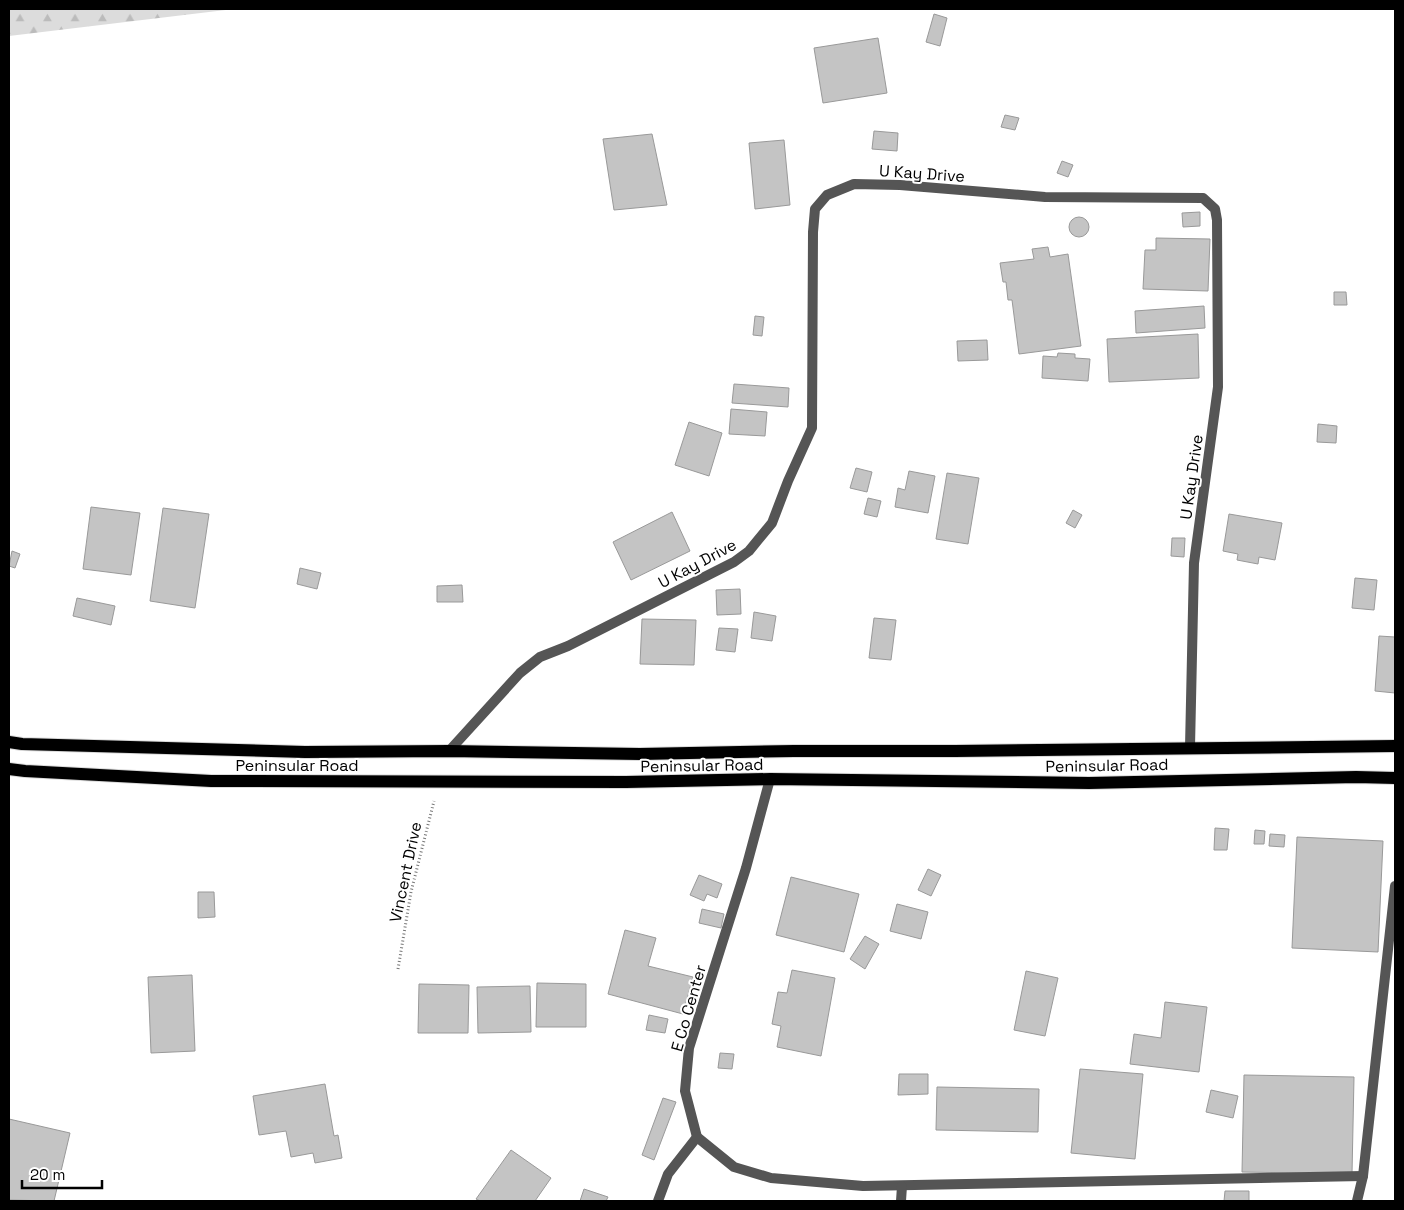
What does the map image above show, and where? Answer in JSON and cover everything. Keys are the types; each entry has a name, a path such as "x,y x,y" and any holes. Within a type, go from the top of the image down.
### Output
{"main road":[{"name":"Peninsular Road","path":"9,742 215,751 640,754 1395,746"},
{"name":"Peninsular Road","path":"9,769 211,781 626,782 770,779 1089,783 1356,777 1395,778"}],"street":[{"name":"U Kay Drive","path":"449,752 520,673 540,657 568,646 734,562 750,551 772,523 788,481 812,428 813,232 815,209 828,195 854,184 900,185 1045,197 1203,198 1215,209 1217,220 1218,387 1194,563 1190,748"},
{"name":"E Co Center","path":"697,1137 684,1091 689,1048 746,868 770,779"},
{"path":"1357,1201 1362,1176 1395,886"},
{"path":"658,1201 668,1174 697,1137 734,1167 771,1178 863,1186 1362,1176"},
{"path":"902,1186 902,1201"}],"path":[{"name":"Vincent Drive","path":"398,969 412,892 439,781"}],"green space":[{"path":"9,9 234,9 9,36"}],"building":[{"path":"934,14 947,18 940,46 926,42"},
{"path":"878,38 887,93 823,103 814,48"},
{"path":"1005,115 1019,118 1015,130 1001,127"},
{"path":"874,131 898,133 897,151 872,149"},
{"path":"652,134 667,205 614,210 603,139"},
{"path":"784,140 790,205 755,209 749,143"},
{"path":"1062,161 1073,165 1068,177 1057,173"},
{"path":"1200,212 1200,226 1183,227 1182,213"},
{"path":"1079,217 1086,220 1089,227 1086,234 1079,237 1072,234 1069,227 1072,220"},
{"path":"1156,238 1210,239 1208,291 1143,289 1145,250 1156,250"},
{"path":"1048,247 1050,257 1068,254 1081,346 1019,354 1012,300 1008,300 1006,282 1003,282 1000,263 1034,259 1032,249"},
{"path":"1334,292 1346,292 1347,305 1334,305"},
{"path":"1204,306 1205,328 1136,333 1135,311"},
{"path":"755,316 764,317 762,336 753,335"},
{"path":"1198,334 1199,378 1109,382 1107,339"},
{"path":"987,340 988,360 958,361 957,341"},
{"path":"1058,353 1075,354 1075,358 1090,359 1088,381 1042,378 1043,356 1057,357"},
{"path":"734,384 789,388 788,407 732,403"},
{"path":"731,409 767,412 765,436 729,434"},
{"path":"689,422 722,433 709,476 675,465"},
{"path":"1318,424 1337,426 1336,443 1317,442"},
{"path":"856,468 872,472 867,492 850,488"},
{"path":"909,471 935,476 928,513 895,507 898,488 905,490"},
{"path":"947,473 979,478 968,544 936,539"},
{"path":"868,498 881,501 877,517 864,514"},
{"path":"91,507 140,513 131,575 83,569"},
{"path":"163,508 209,514 195,608 150,601"},
{"path":"1073,510 1082,515 1075,528 1066,523"},
{"path":"672,512 690,551 631,580 613,542"},
{"path":"1229,514 1282,523 1275,560 1259,557 1258,564 1237,560 1238,554 1223,551"},
{"path":"1172,538 1185,538 1184,557 1171,556"},
{"path":"12,551 20,554 15,568 9,566"},
{"path":"300,568 321,573 317,589 297,584"},
{"path":"1355,578 1377,580 1374,610 1352,608"},
{"path":"462,585 463,602 437,602 437,586"},
{"path":"740,589 741,614 717,615 716,590"},
{"path":"77,598 115,606 111,625 73,616"},
{"path":"754,612 776,616 772,641 751,638"},
{"path":"874,618 896,620 891,660 869,658"},
{"path":"642,619 696,620 694,665 640,664"},
{"path":"719,628 738,629 735,652 716,650"},
{"path":"1379,636 1395,637 1395,693 1375,691"},
{"path":"1215,828 1229,829 1227,850 1214,850"},
{"path":"1255,830 1265,831 1264,844 1254,844"},
{"path":"1270,834 1285,835 1284,847 1269,846"},
{"path":"1297,837 1383,841 1378,952 1292,948"},
{"path":"928,869 941,875 931,896 918,890"},
{"path":"699,875 722,884 717,898 707,894 704,901 690,895"},
{"path":"791,877 859,894 844,952 776,935"},
{"path":"198,892 214,892 215,917 198,918"},
{"path":"897,904 928,912 921,939 890,931"},
{"path":"702,909 724,914 721,928 699,923"},
{"path":"625,930 656,938 648,966 693,977 683,1014 608,994"},
{"path":"865,936 879,944 865,969 850,959"},
{"path":"792,970 835,978 821,1056 777,1047 781,1026 772,1024 778,992 787,993"},
{"path":"1026,971 1058,978 1045,1036 1014,1030"},
{"path":"192,975 195,1051 151,1053 148,977"},
{"path":"537,983 586,984 586,1027 536,1027"},
{"path":"419,984 469,985 468,1033 418,1033"},
{"path":"530,986 531,1032 478,1033 477,987"},
{"path":"1165,1002 1207,1007 1199,1072 1130,1064 1134,1034 1161,1038"},
{"path":"649,1015 668,1019 665,1033 646,1030"},
{"path":"720,1053 734,1054 732,1069 718,1068"},
{"path":"1080,1069 1143,1074 1135,1159 1071,1153"},
{"path":"899,1074 928,1074 928,1094 898,1095"},
{"path":"1244,1075 1354,1077 1352,1174 1242,1172"},
{"path":"325,1084 334,1136 338,1135 342,1158 315,1163 313,1153 291,1157 286,1131 259,1135 253,1096"},
{"path":"937,1087 1039,1089 1038,1132 936,1130"},
{"path":"1211,1090 1238,1096 1233,1118 1206,1112"},
{"path":"663,1098 676,1102 654,1160 642,1155"},
{"path":"9,1119 70,1133 54,1201 9,1200"},
{"path":"511,1150 551,1178 535,1201 480,1201 476,1199"},
{"path":"584,1189 608,1197 606,1201 580,1201"},
{"path":"1225,1191 1249,1191 1249,1201 1224,1201"}]}
